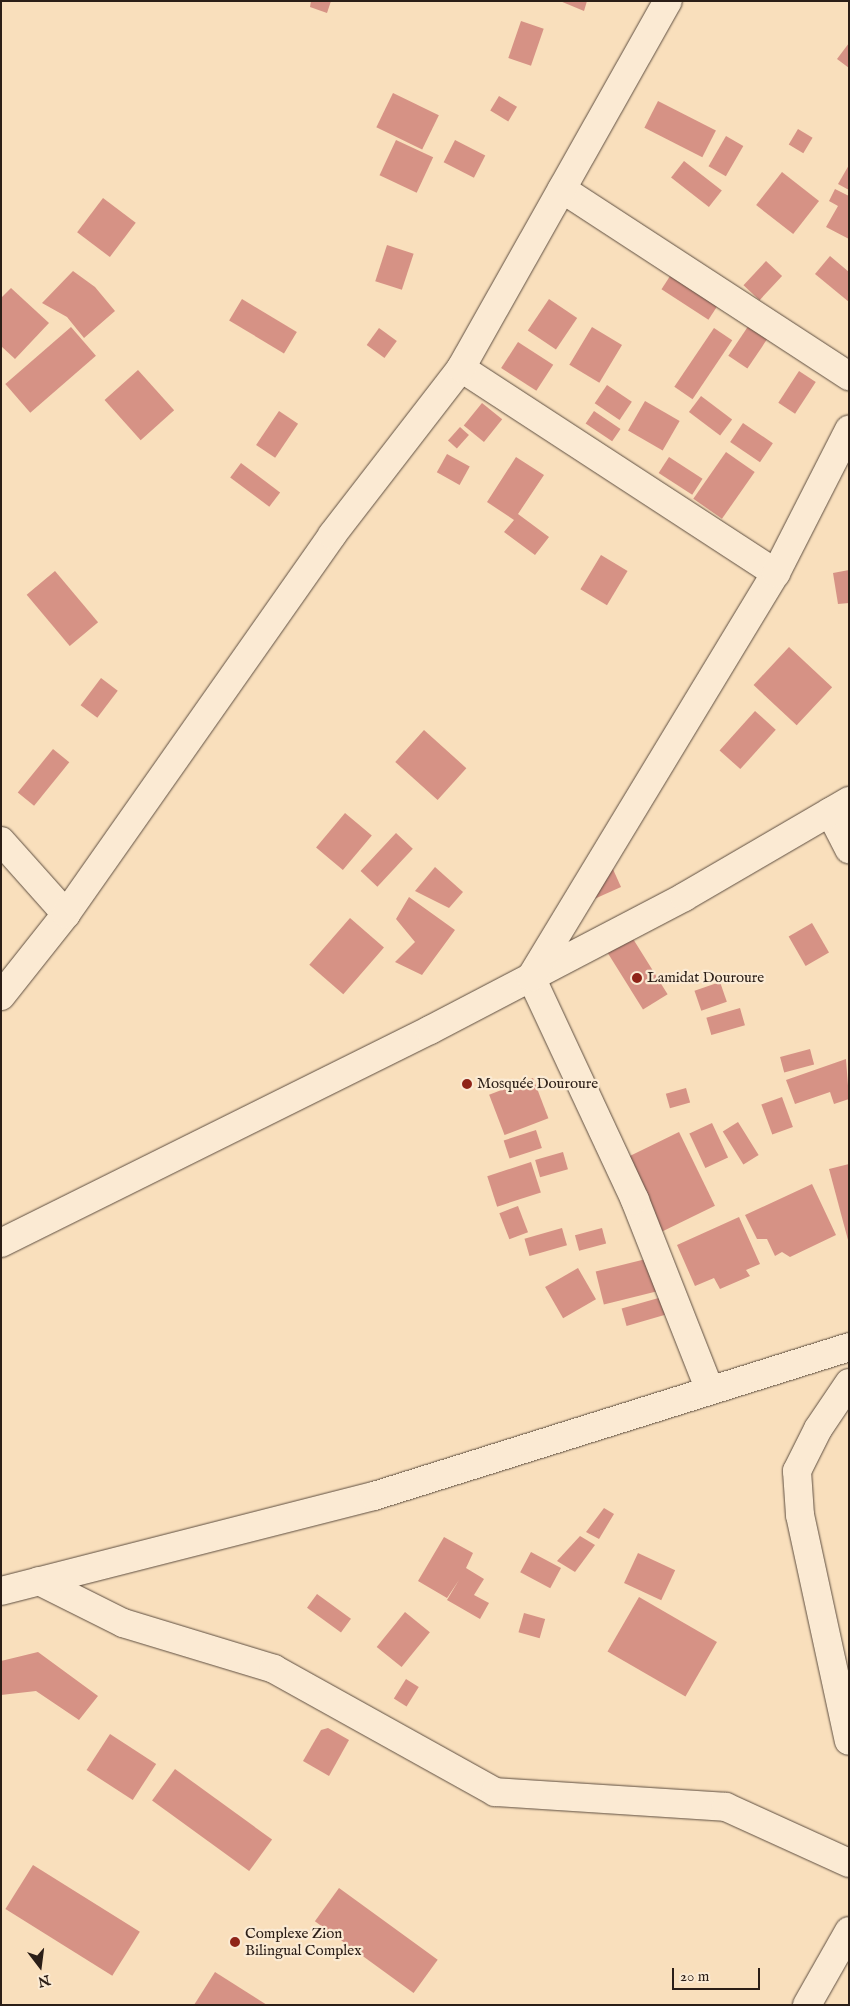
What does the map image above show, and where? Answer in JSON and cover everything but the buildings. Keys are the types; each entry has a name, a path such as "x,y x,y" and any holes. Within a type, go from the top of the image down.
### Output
{"street":[{"path":"1,996 66,914 332,535 461,368 668,1"},
{"path":"562,190 849,376"},
{"path":"461,368 776,573"},
{"path":"531,977 776,573 849,430"},
{"path":"1,1243 531,977 684,897 839,807 849,849"},
{"path":"1,841 66,914"},
{"path":"531,977 635,1200 709,1388"},
{"path":"1,1591 374,1496 709,1388 849,1347"},
{"path":"849,1382 818,1429 797,1471 800,1515 849,1741"},
{"path":"39,1582 123,1623 274,1670 495,1792 726,1808 849,1863"},
{"path":"807,2005 849,1931"}],"place":[{"name":"Lamidat Douroure","path":"637,978"},
{"name":"Mosquée Douroure","path":"467,1084"},
{"name":"Complexe Zion Bilingual Complex","path":"235,1942"}]}
